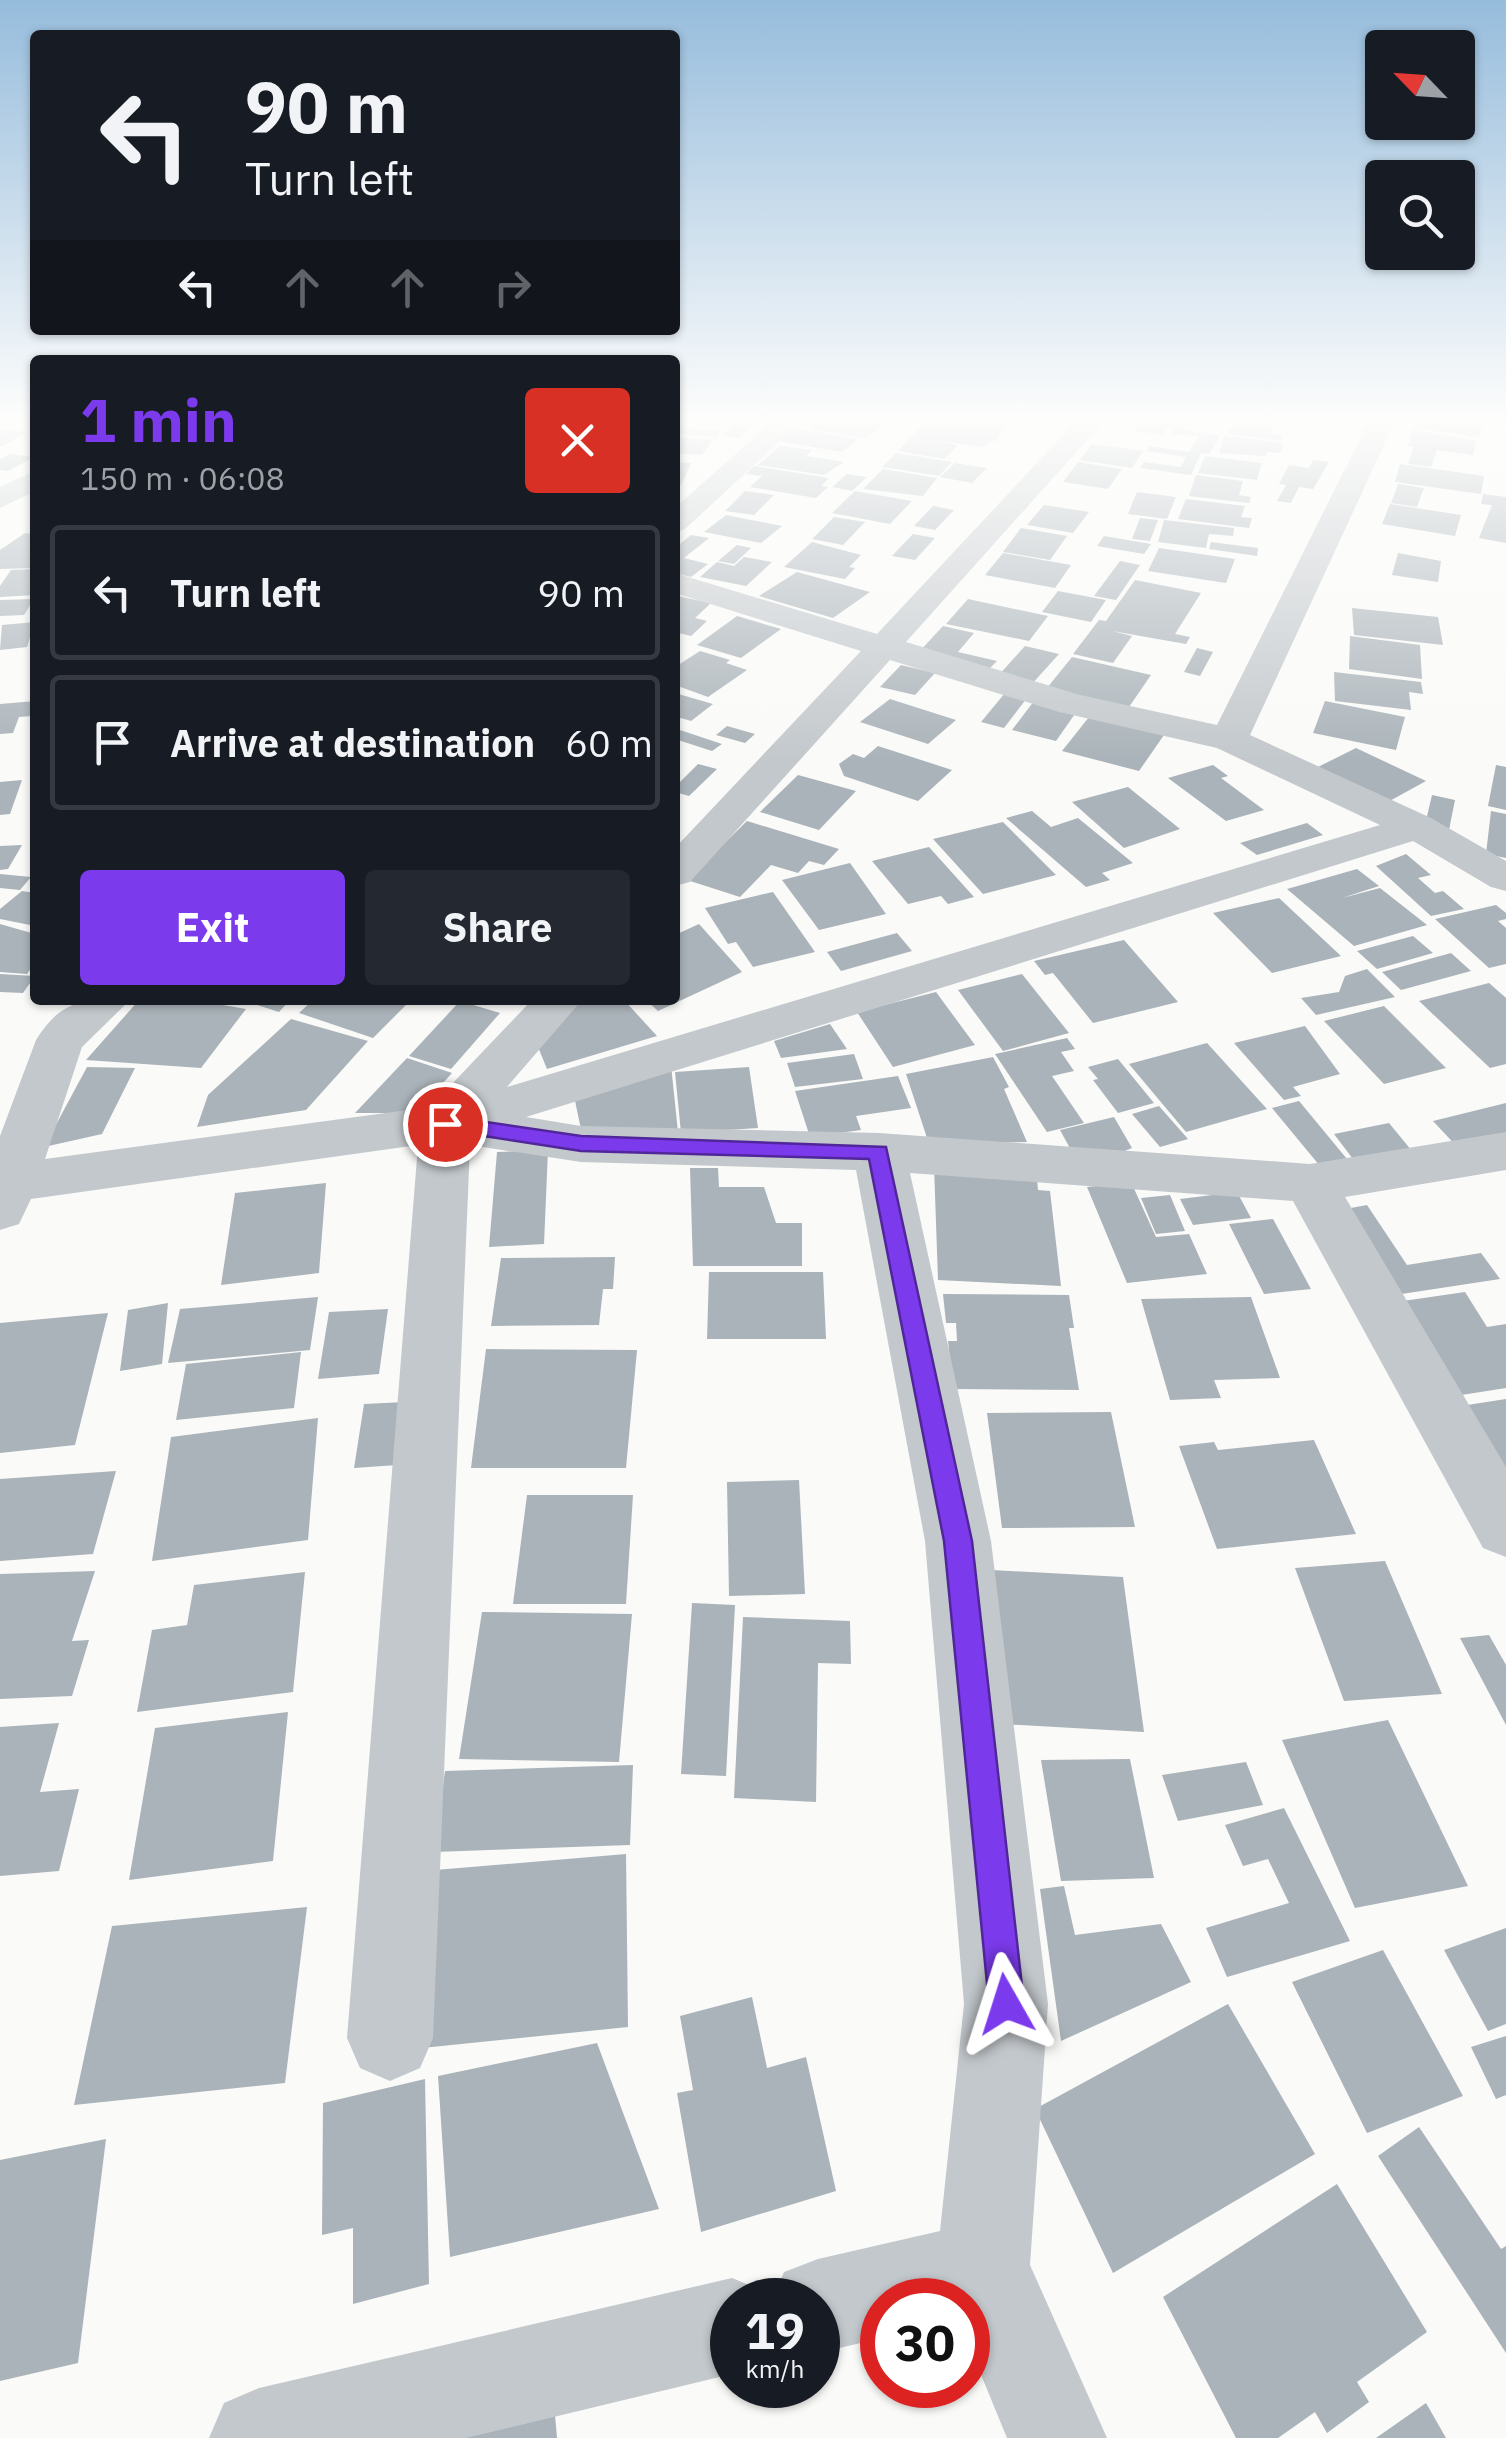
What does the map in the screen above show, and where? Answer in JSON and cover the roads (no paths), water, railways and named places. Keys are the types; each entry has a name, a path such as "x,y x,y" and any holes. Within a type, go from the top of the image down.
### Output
{"street":[{"path":"680,868 988,533"},
{"path":"1229,738 1328,533"},
{"path":"680,585 1072,704 1229,738 1417,828 1506,878"},
{"path":"101,1005 60,1040 4,1192 445,1124 1417,828"},
{"path":"390,2038 445,1124 554,1005"},
{"path":"445,1124 581,1144 879,1152 1310,1182 1506,1152"},
{"path":"879,1152 958,1541 1006,2004 982,2268 1057,2438"},
{"path":"1310,1182 1506,1527"},
{"path":"840,2301 982,2268"},
{"path":"259,2438 710,2331"}]}
